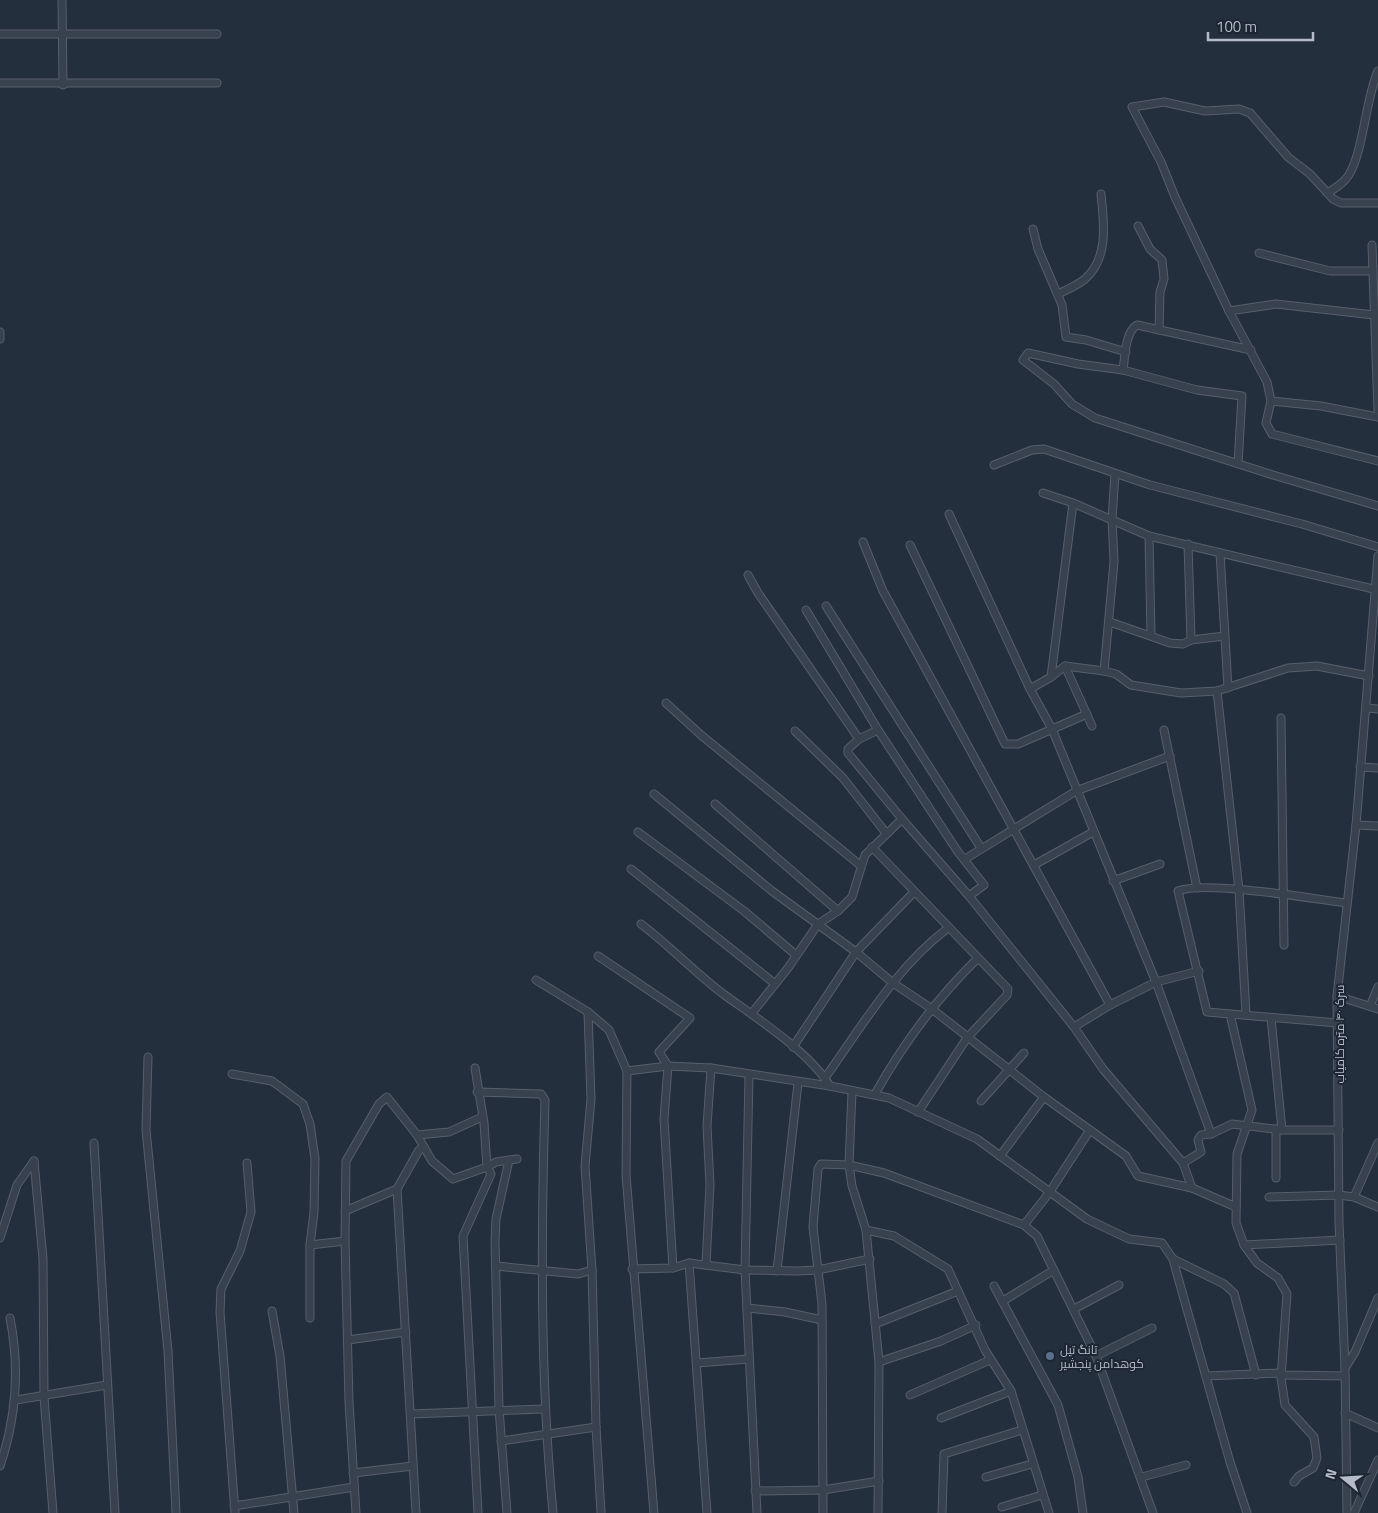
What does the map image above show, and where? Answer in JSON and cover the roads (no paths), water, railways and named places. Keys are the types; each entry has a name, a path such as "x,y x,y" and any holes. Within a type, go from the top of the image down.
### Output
{"street":[{"path":"62,0 62,85"},
{"path":"0,34 217,34"},
{"path":"1329,192 1346,180 1353,167 1370,95 1378,71"},
{"path":"0,83 62,85 217,83"},
{"path":"1378,203 1340,203 1288,157 1250,113 1239,109 1205,111 1164,102 1132,107 1160,162 1174,197 1229,311 1266,382 1270,401 1266,423 1272,434 1378,461"},
{"path":"1058,294 1085,279 1097,263 1104,240 1101,194"},
{"path":"1138,226 1150,249 1162,260 1164,279 1160,292 1159,330"},
{"path":"1033,229 1062,305 1066,337 1086,340 1126,352"},
{"path":"1372,245 1378,410"},
{"path":"1259,253 1330,271 1373,271"},
{"path":"1229,311 1276,304 1374,314"},
{"path":"1123,370 1132,328 1137,325 1251,350"},
{"path":"0,332 0,339"},
{"path":"1238,464 1242,396 1197,390 1123,370 1078,364 1028,353 1023,360 1054,384 1072,404 1095,418 1238,464 1378,506"},
{"path":"1270,401 1321,406 1378,417"},
{"path":"994,465 1032,450 1044,449 1115,474 1203,501 1302,524 1378,547"},
{"path":"1104,671 1114,562 1112,519 1115,474"},
{"path":"1043,493 1073,503 1149,536 1377,590"},
{"path":"1051,677 1073,503"},
{"path":"949,514 1030,689 1052,729 1156,982 1211,1134"},
{"path":"1149,536 1151,635"},
{"path":"863,542 883,591 1110,1005"},
{"path":"1188,544 1191,640"},
{"path":"910,545 1005,744 1018,744 1087,714"},
{"path":"1220,553 1228,688"},
{"name":"سرک ۴۰ متره کامیاب","path":"1347,1513 1345,1372 1339,1195 1337,996 1356,825 1369,676 1375,648 1378,556"},
{"path":"748,575 758,593 859,740"},
{"path":"826,606 981,848"},
{"path":"806,610 878,730 984,885 969,896"},
{"path":"1110,622 1170,643 1183,644 1191,640 1225,636"},
{"path":"1065,666 1092,726"},
{"path":"1030,689 1051,677 1065,666 1104,671 1116,674 1131,685 1181,693 1217,691 1288,668 1317,666 1369,676"},
{"path":"1217,691 1239,890 1246,1014"},
{"path":"666,703 761,785 860,865"},
{"path":"1367,708 1378,709"},
{"path":"1281,718 1284,945"},
{"path":"878,730 859,740 848,749 848,753 969,896 1074,1027 1103,1069 1183,1163 1192,1188"},
{"path":"1164,730 1197,888"},
{"path":"795,731 843,778 886,833"},
{"path":"965,859 1076,791 1170,756"},
{"path":"1360,767 1378,768"},
{"path":"654,794 772,891 856,952 894,983 932,1009 1044,1097 1126,1156 1138,1176 1192,1188 1236,1207"},
{"path":"716,804 782,864 838,911"},
{"path":"752,1013 818,924 838,911 852,897 860,865 872,847 902,819"},
{"path":"1356,825 1378,826"},
{"path":"638,832 744,911 796,955"},
{"path":"1034,865 1093,832"},
{"path":"872,847 948,928 1008,988 1007,995 967,1038 918,1112"},
{"path":"1113,881 1160,864"},
{"path":"631,869 774,983"},
{"path":"1338,1023 1207,1012 1199,971 1178,892 1197,888 1239,890 1347,903"},
{"path":"793,1047 856,952 914,892"},
{"path":"641,924 725,995 752,1013 793,1047 825,1078 830,1086"},
{"path":"825,1078 894,983 926,945 948,928"},
{"path":"598,956 690,1018 660,1052 668,1066 664,1119 673,1268"},
{"path":"875,1094 899,1052 950,986 978,958"},
{"path":"1074,1027 1110,1005 1156,982 1199,971"},
{"path":"536,980 588,1012 609,1030 627,1071 626,1175 632,1269 642,1343 654,1513"},
{"path":"1370,1006 1378,987"},
{"path":"1337,996 1378,1009"},
{"path":"588,1012 591,1099 584,1166 592,1270 596,1427 601,1513"},
{"path":"1230,1014 1252,1110 1237,1154 1236,1223 1244,1245 1257,1263 1278,1278 1287,1294 1281,1373 1285,1405 1314,1437 1316,1448 1317,1458 1313,1468 1299,1476 1294,1482"},
{"path":"1271,1018 1279,1130 1276,1178"},
{"path":"981,1101 1024,1053"},
{"path":"148,1057 146,1130 168,1351 176,1513"},
{"path":"627,1071 668,1066 711,1068 749,1076 830,1086 875,1094 977,1139 1087,1219 1129,1239 1162,1243 1172,1259 1247,1513"},
{"path":"474,1068 482,1117 487,1167 491,1174 463,1236 478,1513"},
{"path":"706,1265 710,1184 708,1126 711,1068"},
{"path":"232,1074 272,1081 303,1104 310,1124 314,1159 314,1212 310,1245 310,1318"},
{"path":"749,1076 745,1270 757,1513"},
{"path":"777,1271 798,1083"},
{"path":"852,1090 850,1165 852,1186 866,1230 878,1362 878,1513"},
{"path":"478,1092 541,1094 545,1100 542,1272 544,1409 553,1513"},
{"path":"356,1513 345,1241 346,1161 379,1104 387,1097 418,1135 432,1161 453,1179 494,1163 517,1159"},
{"path":"1000,1156 1044,1097"},
{"path":"418,1135 449,1132 482,1117"},
{"path":"1183,1163 1201,1152 1198,1140 1200,1135 1211,1134 1232,1124 1279,1130 1339,1130"},
{"path":"1024,1225 1049,1193 1090,1130"},
{"path":"94,1143 99,1196 99,1243 115,1513"},
{"path":"1354,1197 1378,1143"},
{"path":"416,1513 397,1188 419,1150 424,1147"},
{"path":"507,1513 499,1409 496,1219 509,1160"},
{"path":"0,1238 16,1184 34,1161 42,1258 44,1397 53,1513"},
{"path":"247,1163 251,1212 242,1244 221,1290 235,1510 292,1496 354,1487"},
{"path":"823,1513 822,1320 813,1226 818,1169 821,1164 850,1165 884,1173 936,1194 978,1206 1024,1225 1037,1236 1096,1356 1142,1477 1153,1513"},
{"path":"345,1211 397,1188"},
{"path":"1269,1197 1339,1195 1354,1197 1378,1208"},
{"path":"866,1230 894,1236 948,1269 976,1325 990,1360 1010,1391 1049,1513"},
{"path":"1244,1245 1340,1240"},
{"path":"310,1245 345,1241"},
{"path":"632,1269 673,1268 689,1263 745,1270 818,1270 870,1259"},
{"path":"1172,1259 1224,1284 1234,1293 1256,1375"},
{"path":"689,1263 707,1513"},
{"path":"496,1266 542,1272 578,1274 592,1270"},
{"path":"1003,1301 1054,1270"},
{"path":"1074,1309 1119,1285"},
{"path":"994,1286 1058,1405 1078,1477 1083,1513"},
{"path":"875,1324 958,1291"},
{"path":"1206,1376 1345,1372 1378,1298"},
{"path":"747,1308 785,1312 822,1320"},
{"path":"272,1310 280,1356 294,1513"},
{"path":"0,1466 11,1435 16,1400 14,1336 10,1318"},
{"path":"878,1362 941,1341 976,1325"},
{"path":"1096,1356 1152,1328"},
{"path":"348,1340 406,1332"},
{"path":"697,1363 749,1359"},
{"path":"910,1395 990,1360"},
{"path":"16,1400 44,1397 107,1385"},
{"path":"941,1418 1010,1391"},
{"path":"411,1414 472,1410 544,1409"},
{"path":"1345,1413 1378,1428"},
{"path":"501,1441 596,1427"},
{"path":"942,1513 944,1454 1022,1430"},
{"path":"1354,1513 1378,1460"},
{"path":"986,1477 1032,1464"},
{"path":"1142,1477 1186,1465"},
{"path":"354,1473 413,1466"},
{"path":"756,1491 824,1490 879,1482"},
{"path":"1002,1507 1042,1495"}],"place":[{"name":"تانگ تیل کوهدامن پنجشیر","path":"1050,1356"}]}
